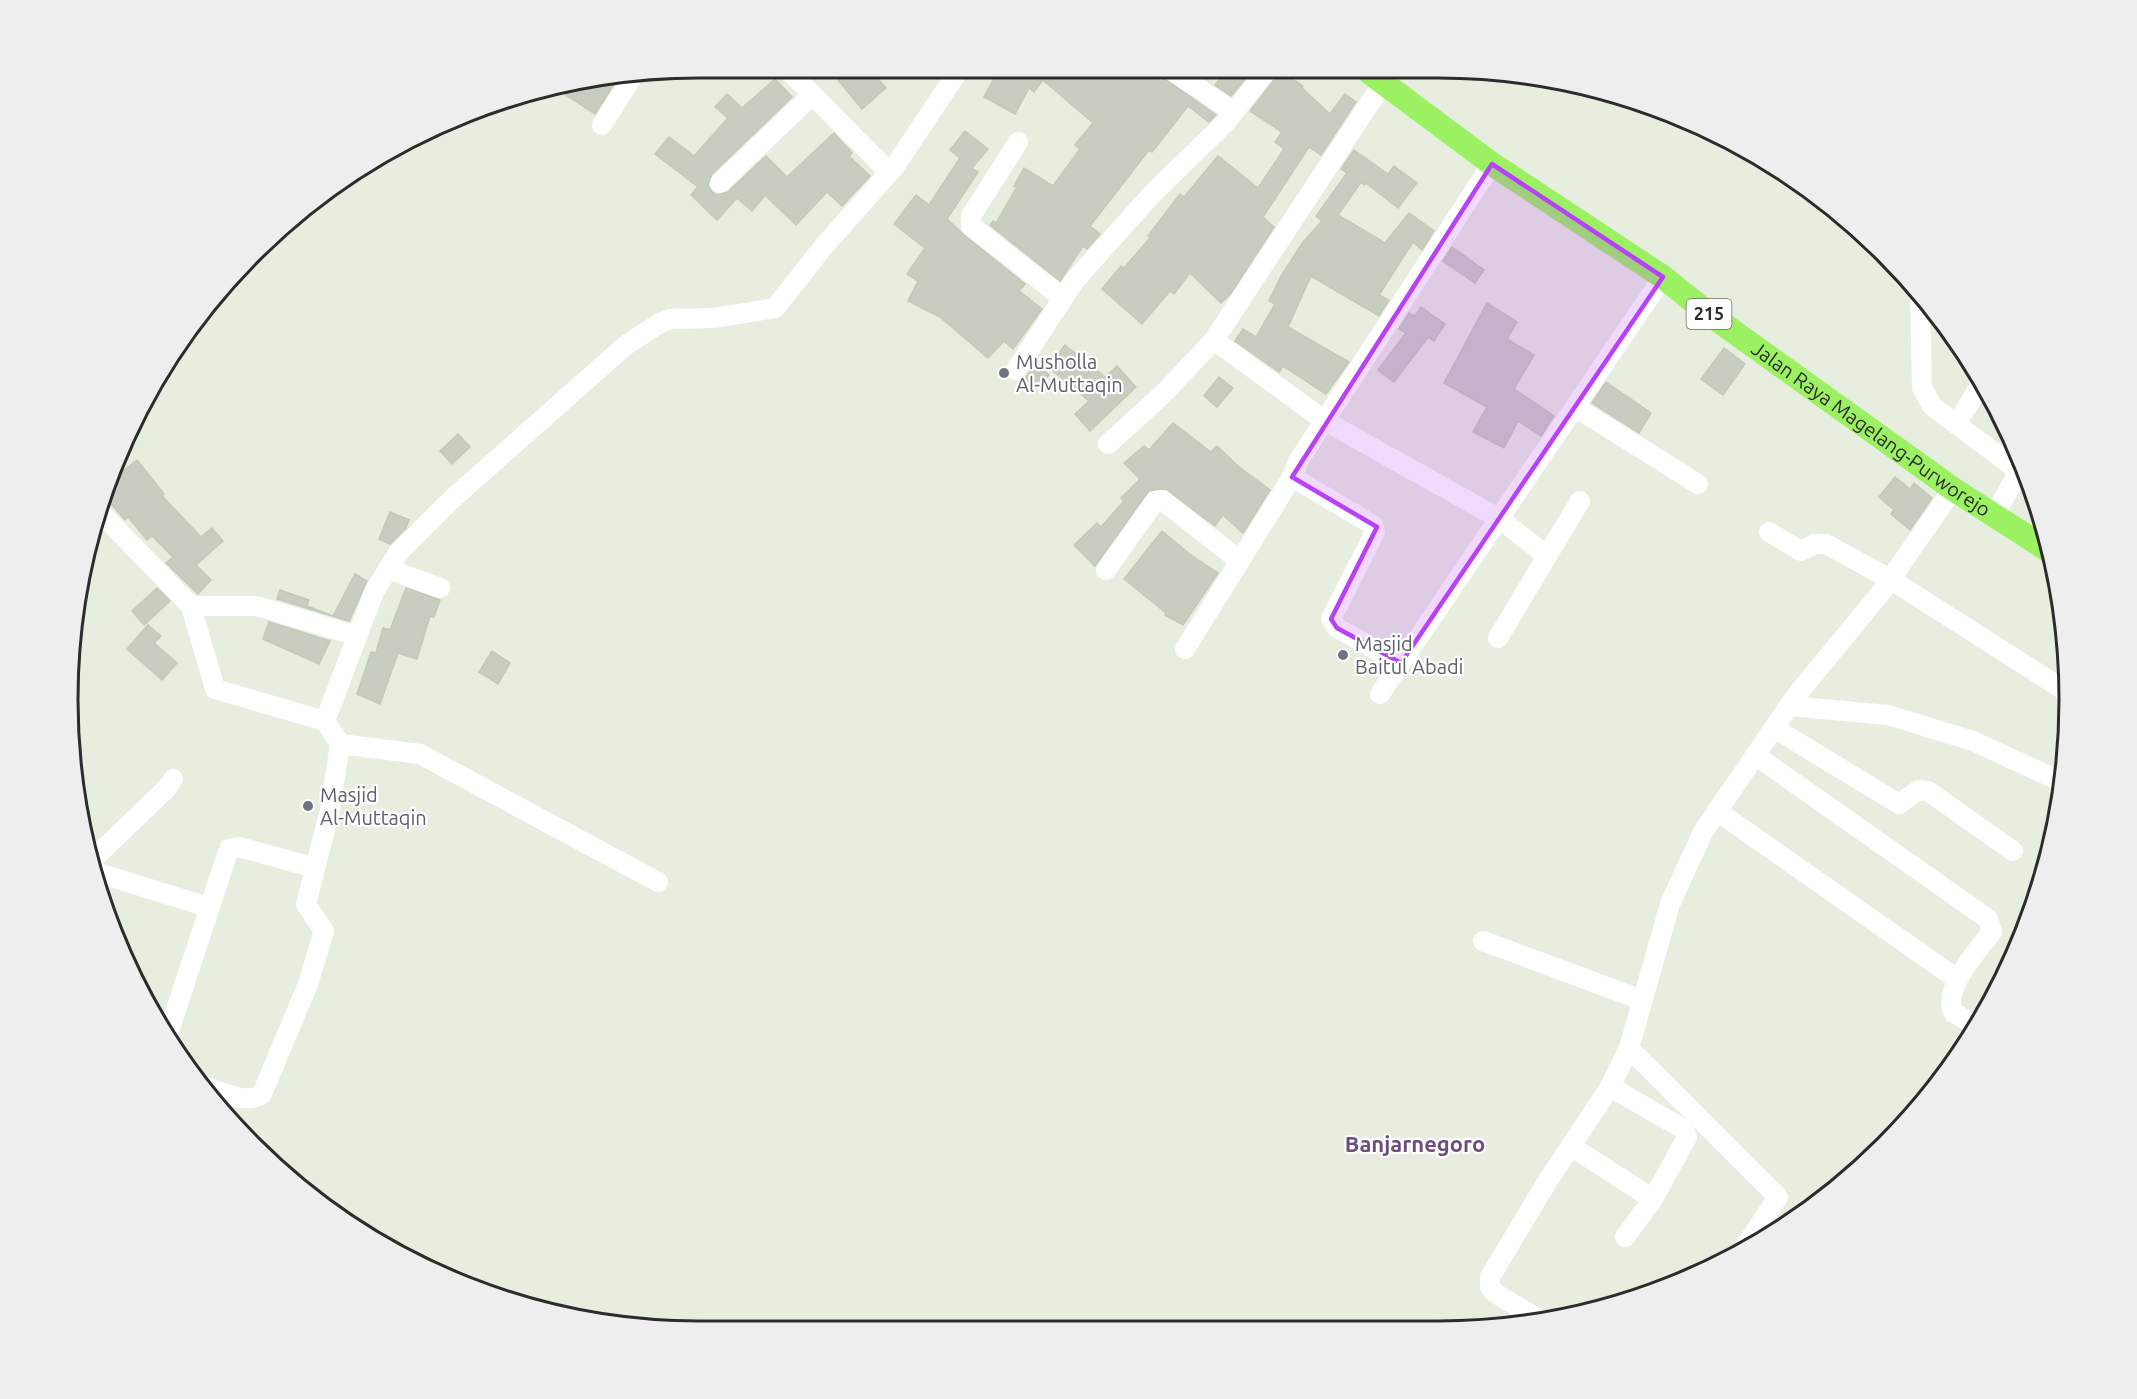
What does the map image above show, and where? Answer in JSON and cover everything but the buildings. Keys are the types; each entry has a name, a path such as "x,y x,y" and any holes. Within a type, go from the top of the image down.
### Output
{"main road":[{"name":"Jalan Raya Magelang-Purworejo","path":"1377,78 1492,164 1663,277 1709,314 1953,489 2039,545"}],"street":[{"path":"796,78 889,172"},
{"path":"325,721 374,592 398,553 451,500 626,345 670,319 714,318 775,308 824,246 889,172 948,78"},
{"path":"1183,78 1234,112"},
{"path":"1016,370 1075,280 1153,194 1234,112 1261,78"},
{"path":"1108,444 1162,396 1214,340 1377,78"},
{"path":"602,125 629,82"},
{"path":"720,183 812,95"},
{"path":"1018,142 971,216 971,226 1063,298"},
{"path":"1185,650 1292,477 1299,460 1492,164"},
{"path":"1380,694 1663,277"},
{"path":"1922,310 1922,387 1932,406 2012,463"},
{"path":"1214,340 1325,422 1500,519 1547,556"},
{"path":"1956,424 1977,391"},
{"path":"1575,407 1698,484"},
{"path":"1994,516 2017,474"},
{"path":"1292,477 1373,525 1375,532 1331,619 1337,628 1401,663"},
{"path":"1530,1314 1495,1293 1489,1282 1547,1182 1610,1087 1629,1048 1670,904 1703,832 1789,706 1890,579 1953,489"},
{"path":"1106,570 1155,501 1159,500 1240,561"},
{"path":"1498,638 1580,501"},
{"path":"106,518 191,606 215,689 325,721 340,744 330,810 306,904 324,931 308,984 262,1094 255,1099 248,1099 216,1090"},
{"path":"1769,532 1801,551 1815,544 1826,544 1890,579 2059,687"},
{"path":"388,569 440,588"},
{"path":"191,606 257,606 357,636"},
{"path":"1789,706 1888,715 1973,741 2054,778"},
{"path":"1774,728 1899,804 1919,790 1928,790 2013,851"},
{"path":"340,744 420,754 658,882"},
{"path":"1755,755 1988,920 1992,932 1958,979 1951,1008 1954,1013 1969,1021"},
{"path":"98,855 167,788 173,779"},
{"path":"1717,811 1958,979"},
{"path":"171,1025 229,849 239,847 315,868"},
{"path":"103,875 208,907"},
{"path":"1483,941 1642,1000"},
{"path":"1629,1048 1778,1197 1754,1234"},
{"path":"1610,1087 1682,1128 1687,1137 1653,1199 1625,1237"},
{"path":"1572,1147 1653,1199"}],"highlighted area":[{"path":"1492,164 1663,277 1401,663 1337,628 1331,619 1377,527 1292,477"}],"place":[{"name":"Musholla Al-Muttaqin","path":"1004,373"},
{"name":"Masjid Baitul Abadi","path":"1343,655"},
{"name":"Masjid Al-Muttaqin","path":"308,806"}],"district":[{"name":"Banjarnegoro","path":"1415,1144"}]}
